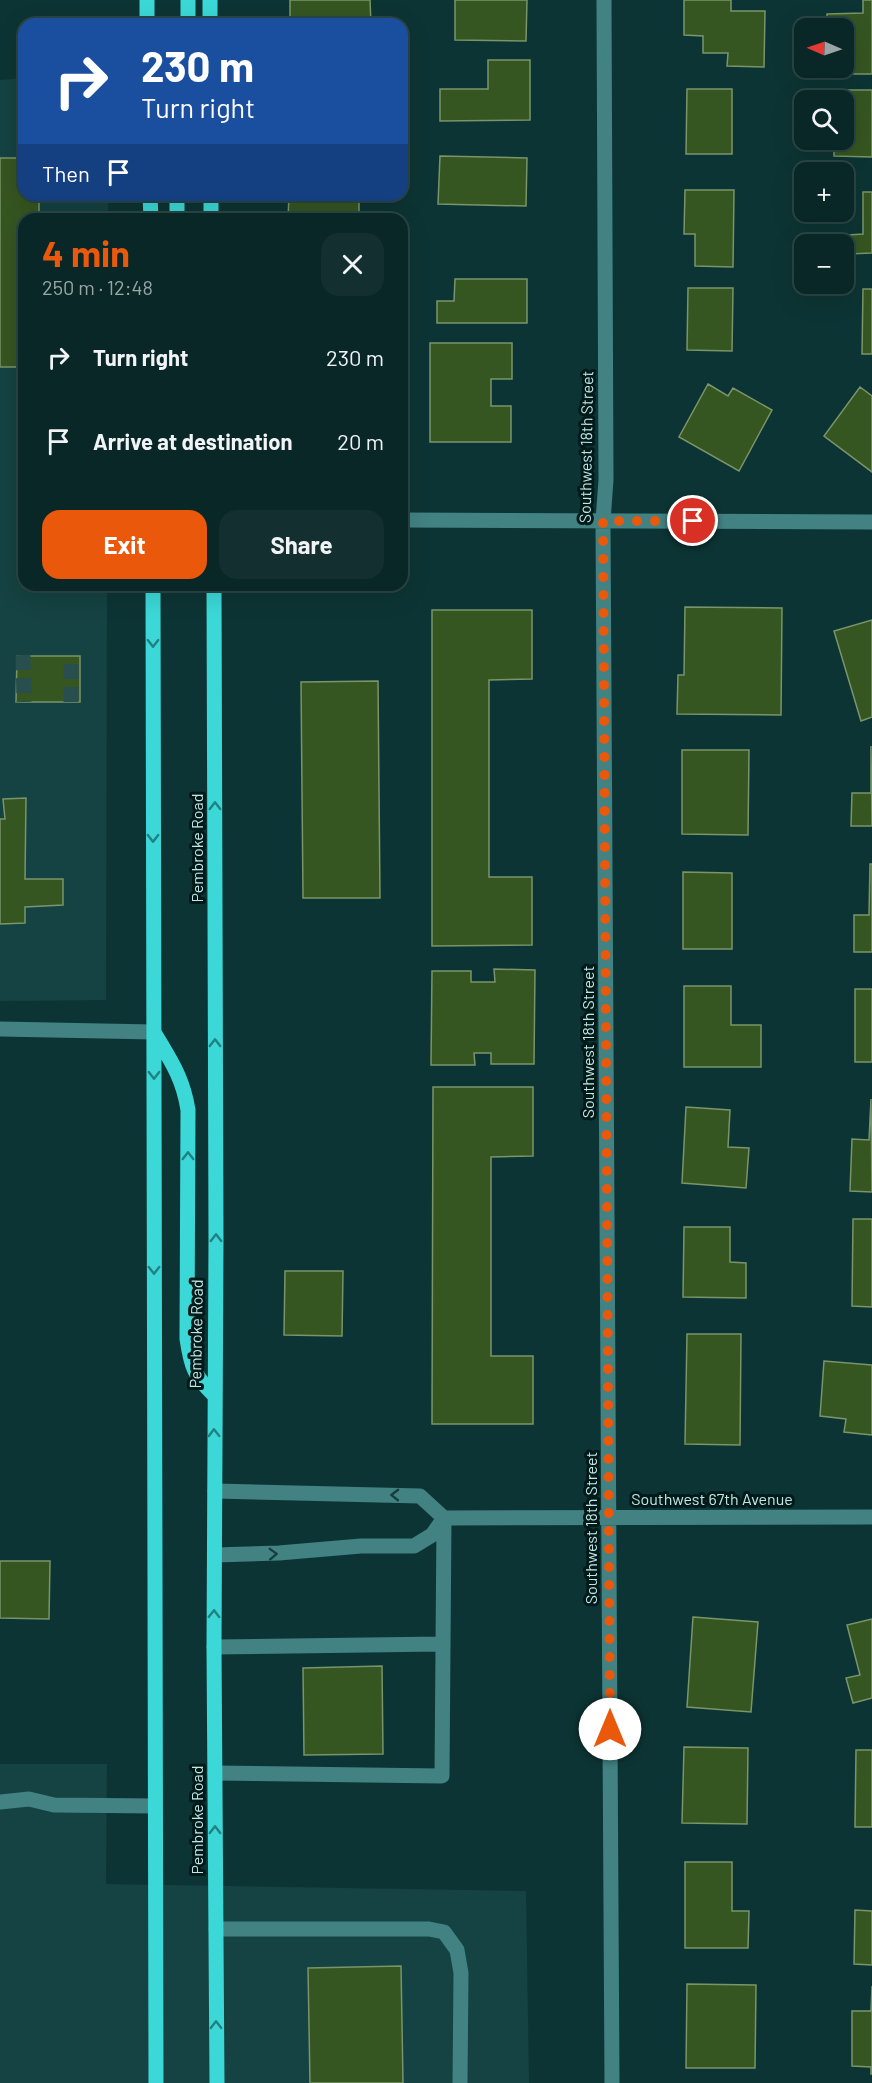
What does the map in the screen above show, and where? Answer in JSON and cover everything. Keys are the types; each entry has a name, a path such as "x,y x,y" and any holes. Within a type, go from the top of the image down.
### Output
{"main road":[{"path":"147,0 147,18"},
{"path":"188,0 188,18"},
{"path":"210,0 210,18"},
{"path":"153,591 156,2083"},
{"name":"Pembroke Road","path":"213,591 216,1215 214,1647 217,2083"},
{"path":"154,1032 180,1076 185,1090 188,1110 187,1339 193,1371 198,1380 214,1395"}],"street":[{"name":"Southwest 18th Street","path":"604,0 606,480 603,521 612,2083"},
{"path":"408,520 872,522"},
{"path":"0,1029 154,1032"},
{"path":"215,1491 420,1496 444,1518 442,1776 215,1773"},
{"name":"Southwest 67th Avenue","path":"444,1518 872,1517"},
{"path":"215,1555 279,1553 361,1546 414,1546 432,1535 444,1518"},
{"path":"214,1647 442,1644"},
{"path":"0,1802 30,1799 54,1805 155,1806"},
{"path":"216,1929 419,1929 444,1932 457,1950 461,1973 460,2083"}],"shaded area":[{"path":"18,78 18,201 108,201 108,213 18,213 18,591 107,591 106,1000 0,1001 0,80"},
{"path":"0,1764 107,1764 106,1884 526,1891 529,2083 0,2083"}],"building":[{"path":"290,0 370,0 371,18 290,18"},
{"path":"455,0 527,0 526,41 455,40"},
{"path":"684,0 731,0 731,11 765,11 764,67 727,66 728,53 703,53 703,36 684,35"},
{"path":"863,0 872,0 872,74 854,74 854,18 827,18 827,14 863,13"},
{"path":"488,60 530,60 530,120 440,121 440,89 488,89"},
{"path":"687,89 732,89 732,154 686,154"},
{"path":"854,90 872,90 872,157 834,156 834,150 854,150"},
{"path":"440,156 527,158 526,206 438,204"},
{"path":"0,158 18,158 18,201 39,201 39,213 18,213 18,367 0,367"},
{"path":"685,190 734,190 733,267 695,266 695,234 684,234"},
{"path":"863,192 872,192 872,253 854,254 854,235 863,234"},
{"path":"289,201 359,201 359,213 288,213"},
{"path":"455,279 527,279 527,323 437,323 437,301 454,301"},
{"path":"688,288 733,288 732,351 687,350"},
{"path":"863,289 872,289 872,354 862,354"},
{"path":"430,343 512,343 512,379 491,379 491,406 511,406 511,442 430,442"},
{"path":"708,384 728,396 733,388 772,410 739,471 679,437"},
{"path":"860,387 872,396 872,472 824,436"},
{"path":"685,607 782,608 781,715 677,714 678,675 684,675"},
{"path":"432,610 532,610 532,679 489,680 489,877 532,877 532,945 432,946"},
{"path":"872,620 872,717 861,721 834,631"},
{"path":"17,656 80,656 80,702 16,702"},
{"path":"378,681 380,898 303,898 301,682"},
{"path":"871,746 872,826 851,826 852,793 871,793"},
{"path":"682,750 749,750 748,835 682,834"},
{"path":"26,798 25,879 63,879 63,905 25,907 25,923 0,924 0,819 5,819 3,799"},
{"path":"870,864 872,864 872,952 854,952 854,915 869,915"},
{"path":"683,872 732,873 732,949 683,949"},
{"path":"494,969 535,970 534,1064 491,1064 491,1053 474,1053 475,1065 431,1065 432,971 471,971 471,982 495,982"},
{"path":"684,986 731,986 731,1025 761,1025 761,1067 684,1067"},
{"path":"855,989 872,989 872,1062 855,1062"},
{"path":"433,1087 533,1087 533,1156 491,1157 491,1356 533,1356 533,1424 432,1424"},
{"path":"871,1099 872,1192 850,1191 852,1139 869,1140"},
{"path":"686,1107 730,1110 728,1147 749,1148 746,1188 682,1183"},
{"path":"853,1219 872,1219 872,1307 852,1306"},
{"path":"684,1227 730,1227 730,1262 746,1263 746,1298 683,1297"},
{"path":"285,1271 343,1271 342,1336 284,1335"},
{"path":"687,1334 741,1334 740,1445 685,1444"},
{"path":"824,1361 872,1365 872,1435 844,1432 846,1419 820,1416"},
{"path":"0,1561 50,1561 49,1619 0,1618"},
{"path":"693,1617 758,1622 751,1712 687,1707"},
{"path":"872,1619 872,1698 853,1703 846,1678 860,1675 847,1625"},
{"path":"382,1666 383,1754 304,1755 303,1668"},
{"path":"684,1747 748,1748 747,1824 682,1823"},
{"path":"856,1750 872,1750 872,1827 855,1827"},
{"path":"685,1862 732,1862 732,1911 749,1911 748,1948 685,1948"},
{"path":"855,1910 872,1911 872,1965 854,1964"},
{"path":"401,1966 403,2083 310,2083 308,1968"},
{"path":"687,1984 756,1985 755,2068 686,2068"},
{"path":"872,1986 871,2074 871,2067 852,2066 852,2011 871,2011"}],"tunnel":[{"path":"23,655 24,702"},
{"path":"71,656 71,702"}],"route":[{"path":"610,1729 603,521 693,521"}]}
